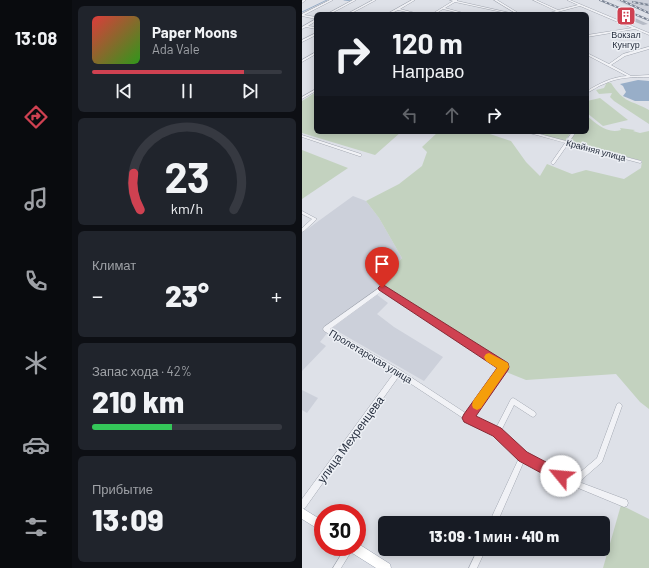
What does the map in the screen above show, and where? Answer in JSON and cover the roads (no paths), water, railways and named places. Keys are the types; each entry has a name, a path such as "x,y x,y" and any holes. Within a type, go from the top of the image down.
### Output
{"main road":[{"path":"302,513 314,521"},
{"path":"366,556 386,568"}],"street":[{"path":"302,15 332,0"},
{"path":"332,12 355,0"},
{"path":"352,12 376,0"},
{"path":"392,12 412,0"},
{"path":"436,12 454,0 505,12"},
{"path":"494,0 515,12"},
{"path":"534,0 558,11"},
{"path":"568,0 649,34"},
{"path":"554,12 579,5"},
{"path":"443,8 458,12"},
{"path":"398,9 410,12"},
{"path":"302,15 314,18"},
{"path":"302,28 314,20"},
{"path":"306,26 314,28"},
{"path":"589,36 636,28"},
{"path":"302,40 314,35"},
{"path":"609,65 624,55 649,48"},
{"path":"302,61 314,54"},
{"path":"589,55 631,76"},
{"path":"589,91 608,79 631,76 649,76"},
{"path":"302,98 314,91"},
{"name":"Крайняя улица","path":"536,134 640,162"},
{"path":"554,163 572,134"},
{"path":"302,136 360,155"},
{"path":"302,212 315,219 302,230"},
{"name":"Пролетарская улица","path":"468,418 504,367 382,288 326,329 398,372 468,418 497,432 523,457 573,483 624,503"},
{"name":"улица Мехренцева","path":"302,505 398,372"},
{"path":"497,432 513,401 533,414"},
{"path":"573,483 600,460 619,406"},
{"path":"496,516 523,457"},
{"path":"337,568 346,556"},
{"path":"473,568 479,556"}],"water":[{"path":"638,80 649,81 649,101 635,101 623,96 626,92 620,84"}],"waterway":[{"path":"302,12 327,0"},
{"path":"344,0 352,1"}],"railway":[{"path":"600,0 649,20"},
{"path":"621,0 649,13"},
{"path":"633,2 649,5"}],"place":[{"name":"Вокзал Кунгур","path":"626,16"}]}
